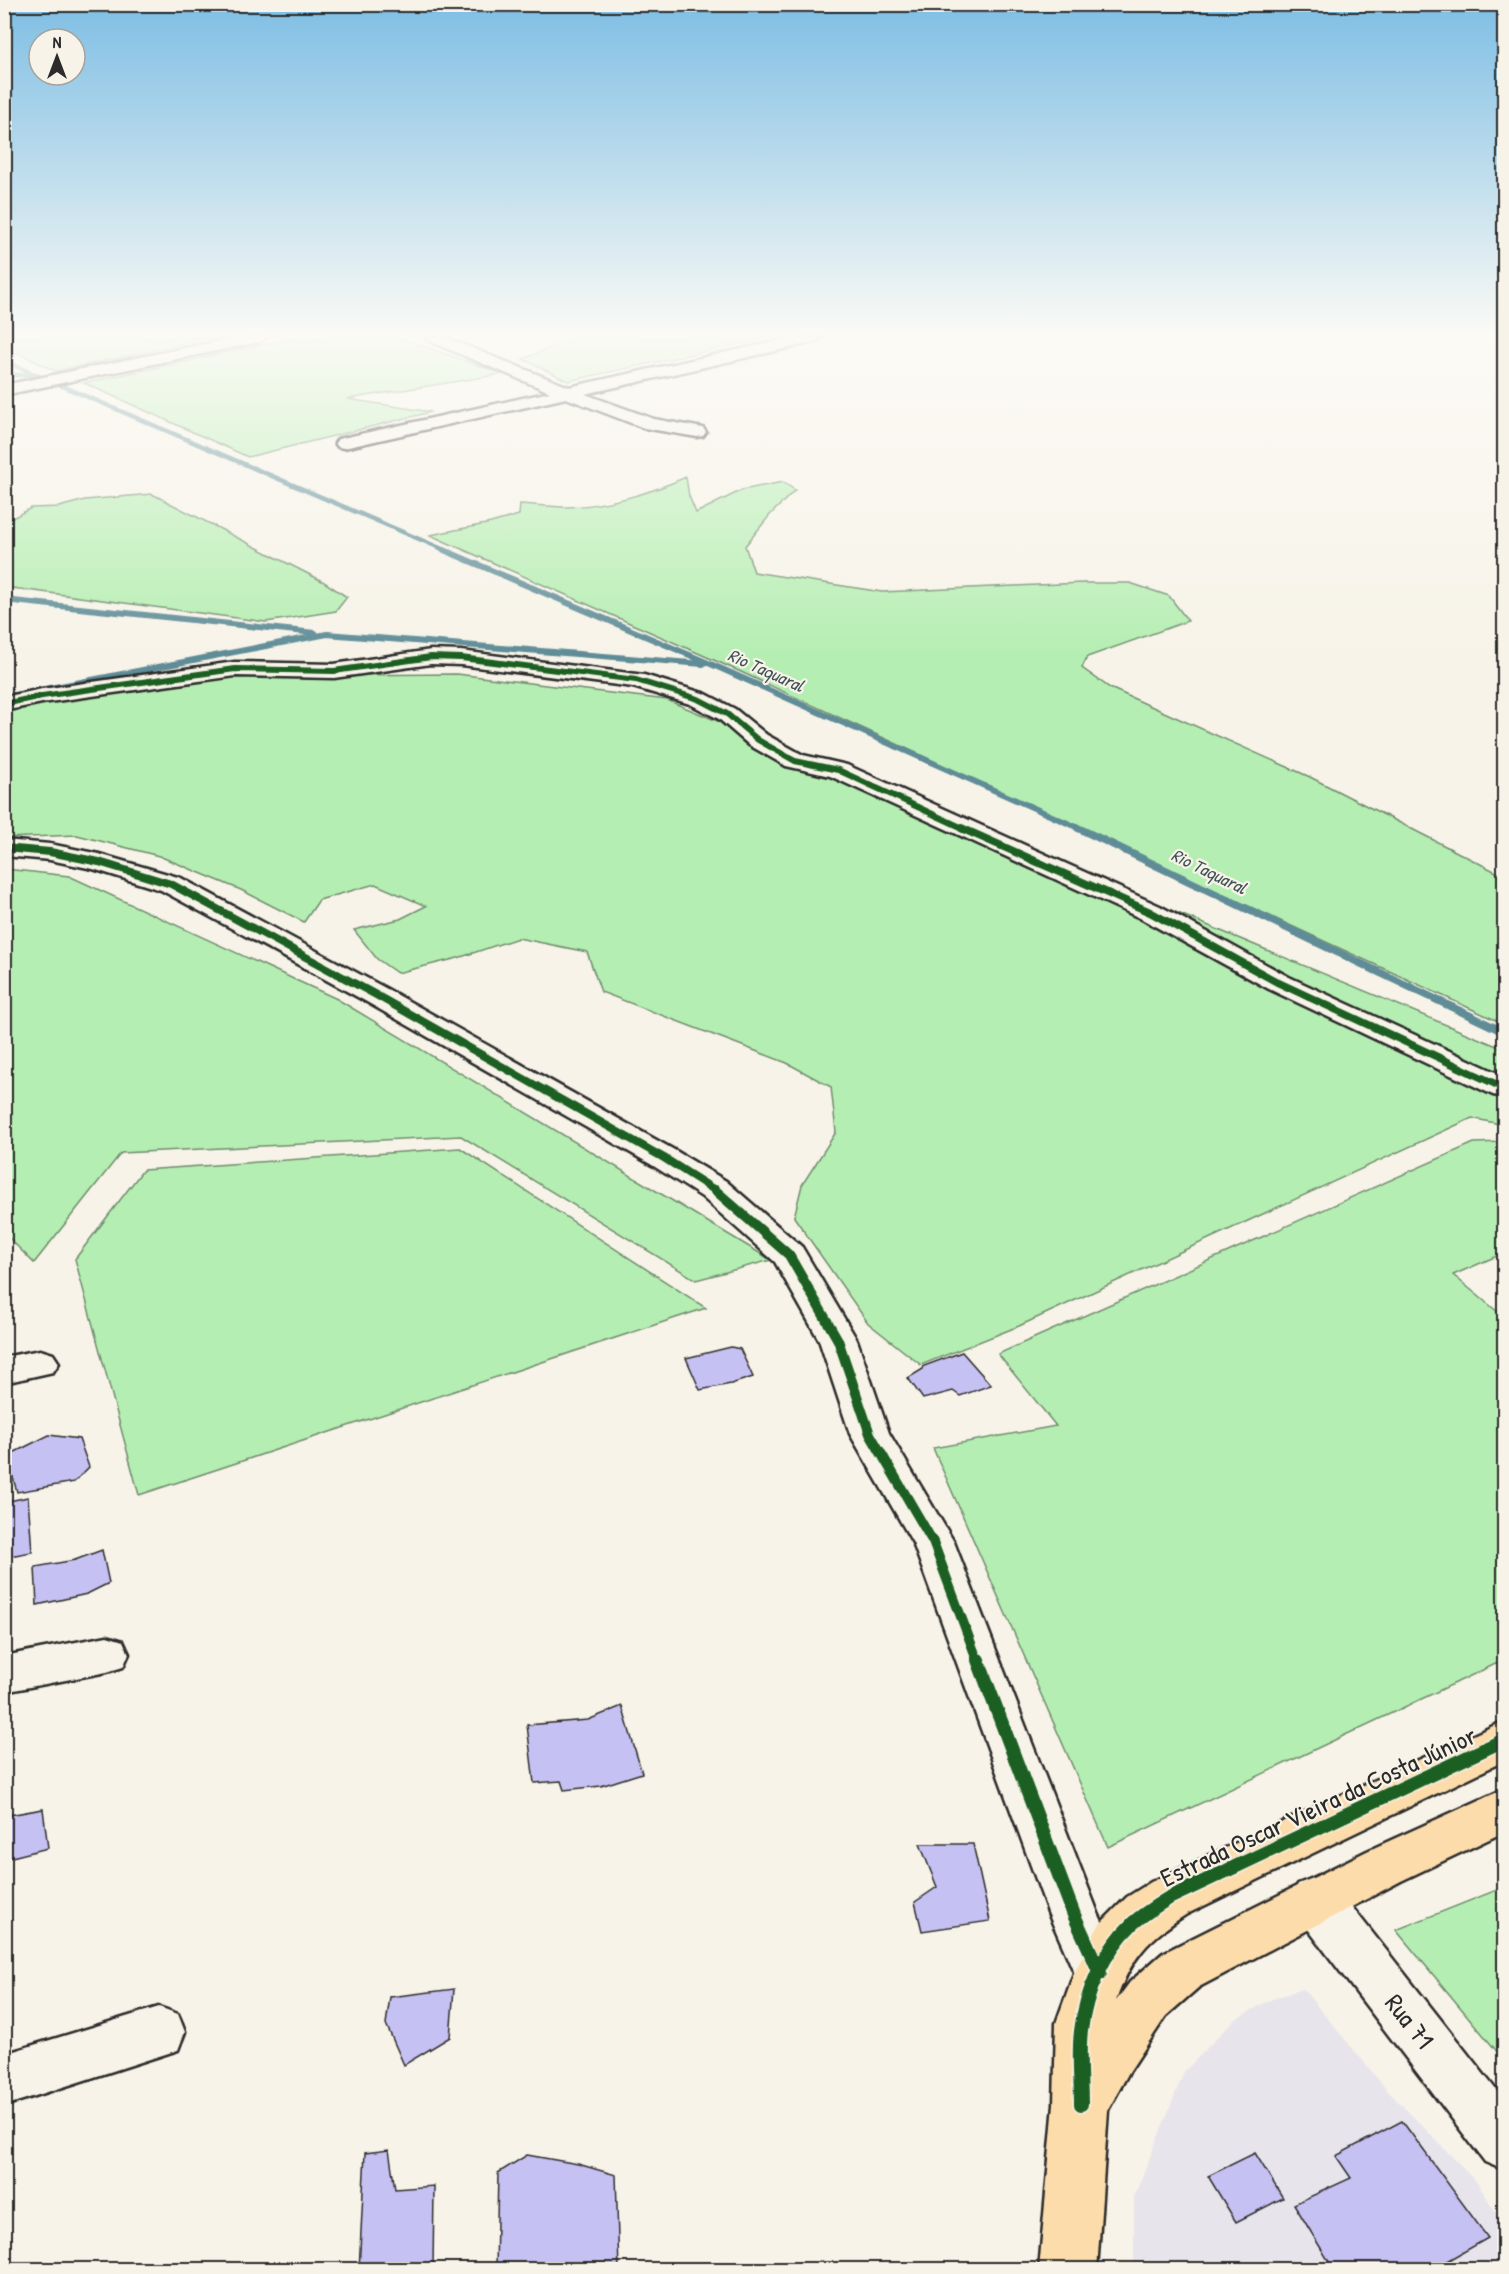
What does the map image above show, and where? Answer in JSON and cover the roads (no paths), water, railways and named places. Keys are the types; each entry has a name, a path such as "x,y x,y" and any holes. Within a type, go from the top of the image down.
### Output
{"main road":[{"name":"Estrada Oscar Vieira da Costa Júnior","path":"1068,2270 1081,2104 1082,2023 1100,1973 1117,1941 1145,1913 1169,1898 1504,1740"},
{"name":"Estrada Oscar Vieira da Costa Júnior","path":"1081,2104 1110,2054 1148,2000 1181,1970 1316,1900 1504,1810"}],"street":[{"path":"4,704 42,696 235,669 334,671 430,657 461,658 636,680 708,704 727,714 758,740 795,761 838,770 1150,912 1279,983 1504,1088"},
{"path":"4,848 50,852 99,862 181,889 367,990 664,1158 714,1189 789,1255 838,1340 870,1434 933,1542 1074,1914 1100,1973"},
{"path":"4,1674 107,1654"},
{"name":"Rua 71","path":"1316,1900 1504,2143"},
{"path":"4,2080 159,2032"}],"waterway":[{"name":"Rio Taquaral","path":"195,443 447,551"},
{"name":"Rio Taquaral","path":"444,550 713,665 1081,829"},
{"path":"4,600 315,633"},
{"path":"4,697 327,634 703,664"},
{"name":"Rio Taquaral","path":"1078,828 1504,1032"}]}
